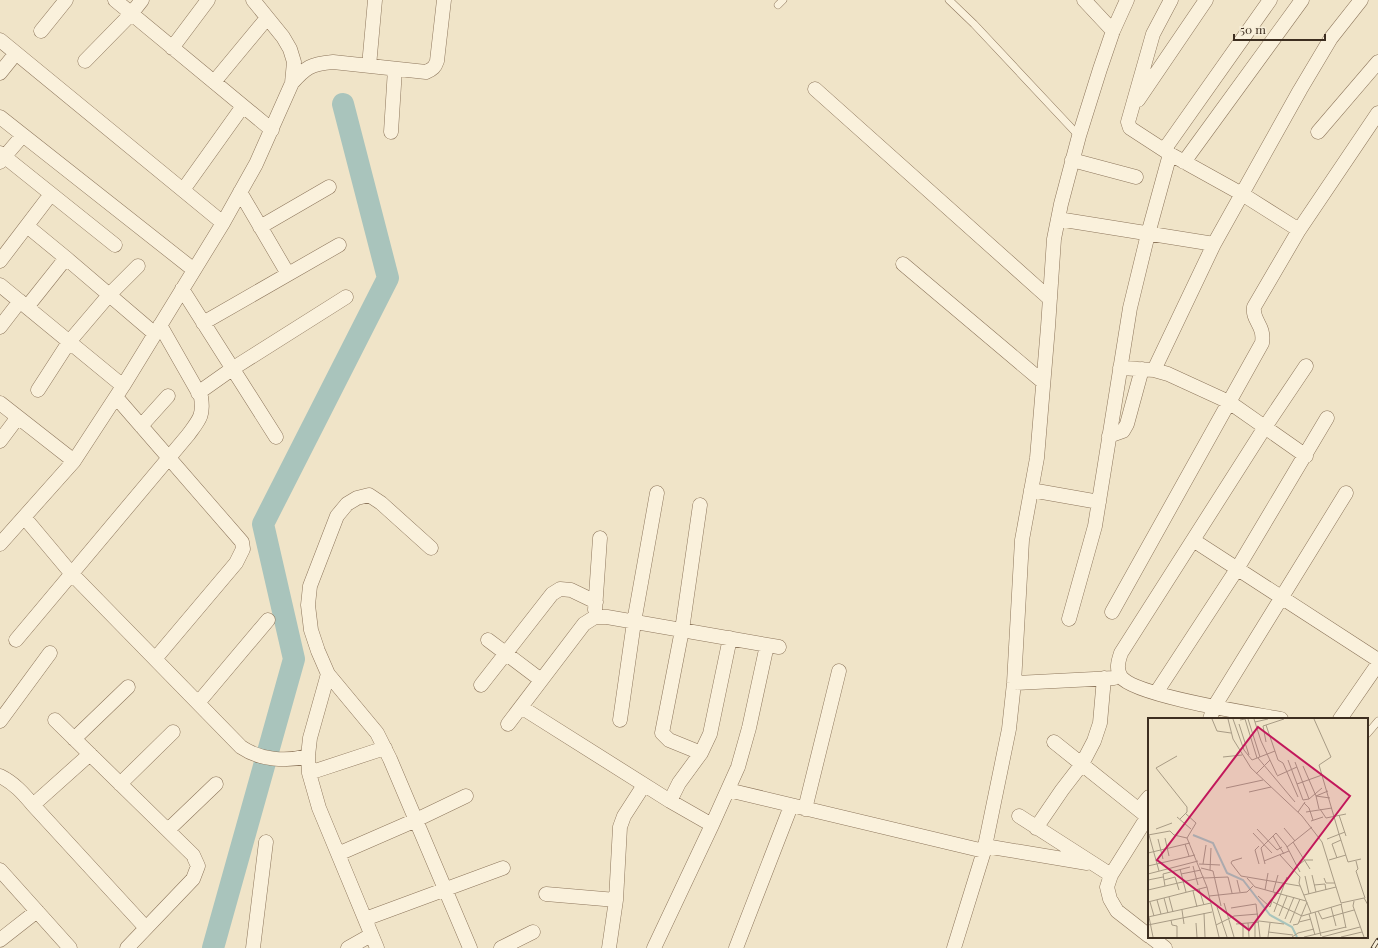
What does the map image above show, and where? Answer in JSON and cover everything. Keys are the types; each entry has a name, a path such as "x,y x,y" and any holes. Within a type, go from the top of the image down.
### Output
{"street":[{"path":"41,31 66,0"},
{"path":"115,0 272,130"},
{"path":"85,61 131,14 142,0"},
{"path":"172,48 208,0"},
{"path":"0,544 74,461 119,392 223,222 256,164 272,130 292,83 294,62 290,49 283,37 253,0"},
{"path":"369,66 375,0"},
{"path":"292,83 303,71 308,68 333,62 426,72 435,67 437,61 444,0"},
{"path":"1084,0 1113,31"},
{"path":"954,948 984,848 1009,729 1014,683 1022,540 1036,458 1054,239 1079,136 1113,31 1127,0"},
{"path":"1171,0 1152,34 1128,122 1130,128 1167,152 1242,194 1299,230"},
{"path":"1131,111 1206,0"},
{"path":"1069,619 1095,526 1130,308 1167,152 1270,0"},
{"path":"1184,162 1302,0"},
{"path":"1109,436 1123,431 1148,370 1214,244 1300,90 1331,38 1361,0"},
{"path":"214,82 267,18"},
{"path":"0,40 223,222"},
{"path":"0,72 16,54"},
{"path":"1318,132 1378,62"},
{"path":"391,132 395,69"},
{"path":"815,89 1050,299"},
{"path":"183,190 243,106"},
{"path":"1112,612 1262,343 1263,334 1253,312 1254,306 1299,230 1378,114"},
{"path":"0,117 194,270"},
{"path":"23,135 1,157 51,194 115,245"},
{"path":"1072,160 1136,177"},
{"path":"260,227 329,187"},
{"path":"240,192 288,274"},
{"path":"0,261 51,194"},
{"path":"1058,219 1214,244"},
{"path":"16,640 200,419 202,409 201,397 157,330 109,295 27,226"},
{"path":"203,323 339,245"},
{"path":"0,328 66,258"},
{"path":"903,264 1043,382"},
{"path":"38,390 69,342 109,295 138,266"},
{"path":"0,285 69,342 119,392 141,426 242,542 243,549 236,563 155,659"},
{"path":"182,289 276,437"},
{"path":"198,393 232,368 346,297"},
{"path":"1270,718 1212,713 1156,693 1128,682 1122,678 1118,671 1118,662 1121,654 1193,540 1306,366"},
{"path":"1120,368 1148,370 1168,374 1229,402 1306,456"},
{"path":"141,426 168,396"},
{"path":"0,403 74,461"},
{"path":"0,441 18,417"},
{"path":"1156,693 1237,568 1306,456 1327,418"},
{"path":"1031,490 1099,502"},
{"path":"620,720 634,622 657,493"},
{"path":"1212,713 1346,493"},
{"path":"431,548 382,503 369,495 357,498 347,504 337,516 310,586 308,605 311,630 328,674 365,717 377,733 385,748 470,948"},
{"path":"700,505 682,630 662,733 669,740 701,753"},
{"path":"24,516 71,573 240,747 255,755 286,760 308,756"},
{"path":"594,617 600,538"},
{"path":"1193,540 1378,660"},
{"path":"481,685 552,594 560,589 571,590 596,602"},
{"path":"508,724 584,624 594,617 607,617 773,646 738,767 656,948"},
{"path":"198,703 268,620"},
{"path":"670,800 679,783 701,753 710,734 730,638"},
{"path":"488,640 541,680"},
{"path":"0,721 50,653"},
{"path":"1341,718 1378,664"},
{"path":"805,809 839,671"},
{"path":"328,674 310,738 308,756 309,774 319,808 374,942 348,948"},
{"path":"1036,828 1082,764 1098,733 1104,678"},
{"path":"1014,683 1122,678"},
{"path":"74,739 128,687"},
{"path":"521,707 712,825"},
{"path":"55,720 193,855 198,866 193,879 127,948"},
{"path":"120,784 174,732"},
{"path":"1054,742 1145,814"},
{"path":"309,774 385,748"},
{"path":"33,805 90,754"},
{"path":"0,776 10,780 22,791 33,805 146,928"},
{"path":"168,830 216,784"},
{"path":"609,948 616,900 620,827 624,816 644,784"},
{"path":"728,790 791,806 984,848 1092,864"},
{"path":"338,854 416,820 466,796"},
{"path":"1148,801 1145,814 1110,875 1107,887 1110,899 1117,911 1148,934"},
{"path":"736,948 791,806"},
{"path":"1019,816 1110,875"},
{"path":"253,948 266,842"},
{"path":"365,919 503,868"},
{"path":"3,879 37,911 70,948"},
{"path":"546,894 616,900"},
{"path":"0,940 37,911"},
{"path":"501,948 533,932"}],"lane":[{"path":"949,0 974,24 1079,136"},
{"path":"1368,733 1378,721"}],"waterway":[{"path":"213,948 294,659 263,524 388,278 343,104"}],"railway":[{"path":"1373,948 1378,940"}]}
